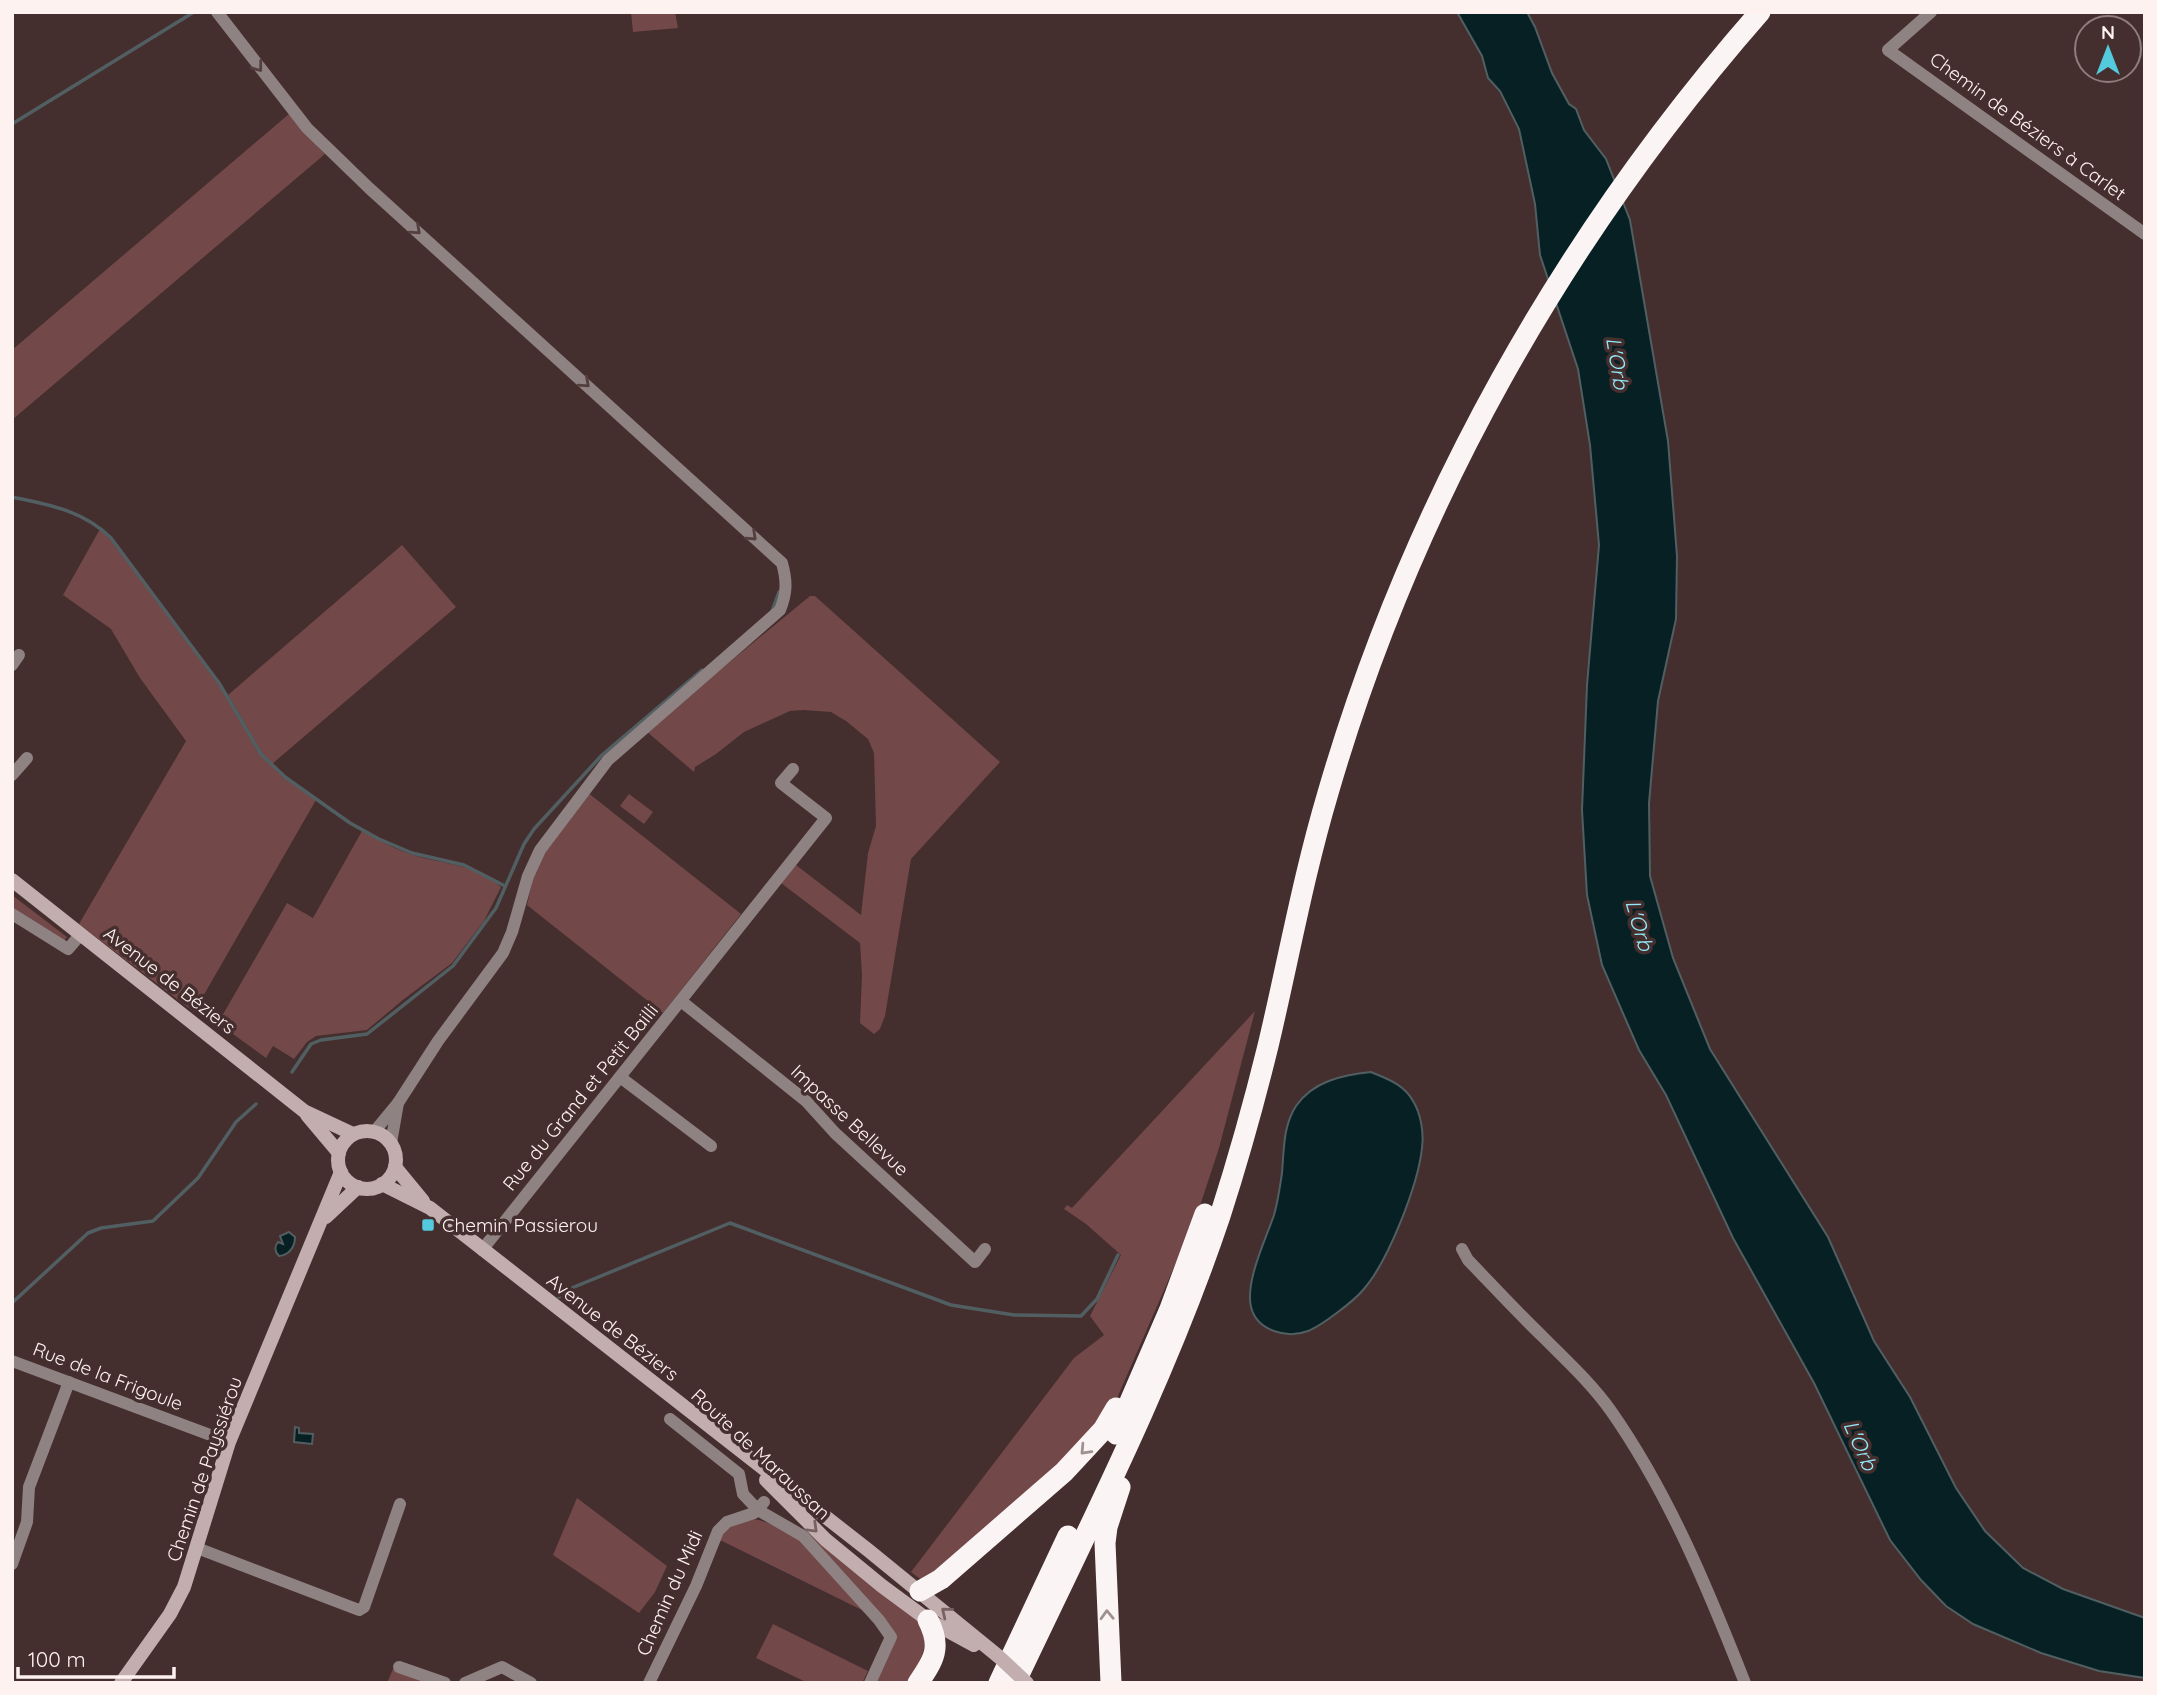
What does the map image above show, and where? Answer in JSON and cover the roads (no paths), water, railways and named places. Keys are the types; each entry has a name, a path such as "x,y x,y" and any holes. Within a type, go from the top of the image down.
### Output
{"highway":[{"path":"1647,142 1682,83 1741,12"},
{"path":"1016,1683 1149,1398 1235,1119 1314,789 1349,680 1416,514 1458,431 1520,332 1557,259 1647,142 1760,12"},
{"path":"920,1591 942,1579 1064,1472 1087,1448 1103,1430 1155,1326 1176,1316"},
{"path":"999,1683 1111,1445 1176,1316"},
{"path":"1111,1683 1105,1561 1107,1527 1124,1477 1180,1346 1176,1316"},
{"path":"918,1683 932,1663 936,1646 934,1631 928,1619"}],"main road":[{"name":"Avenue de Béziers","path":"12,880 304,1111 339,1153"},
{"name":"Avenue de Béziers","path":"304,1111 353,1134"},
{"path":"374,1132 391,1143 396,1158 395,1167 388,1180 382,1184 374,1188 358,1187 345,1179 341,1172 339,1153 342,1145 353,1134 374,1132"},
{"name":"Avenue de Béziers","path":"395,1167 430,1208 673,1399"},
{"name":"Chemin de Payssiérou","path":"121,1682 170,1614 184,1587 229,1442 341,1172"},
{"name":"Avenue de Béziers","path":"382,1184 430,1208"},
{"name":"Chemin de Payssiérou","path":"322,1220 358,1187"},
{"name":"Route de Maraussan","path":"673,1399 768,1481 825,1540 928,1619 996,1659 1016,1683"},
{"name":"Route de Maraussan","path":"673,1399 920,1591 1027,1683"}],"street":[{"path":"217,12 307,128 369,188 782,564 787,581 780,610 608,760 540,850 528,876 513,932 503,953 438,1041 398,1103 374,1132"},
{"name":"Chemin de Béziers à Carlet","path":"1931,12 1888,50 2145,234"},
{"path":"12,754 25,761 12,775"},
{"name":"Rue du Grand et Petit Bailli","path":"482,1250 826,818 781,783 793,769"},
{"path":"12,914 68,949 81,934"},
{"name":"Impasse Bellevue","path":"681,1001 806,1101 835,1133 975,1262 985,1249"},
{"path":"620,1077 710,1146"},
{"path":"391,1143 398,1103"},
{"path":"1462,1249 1468,1260 1576,1370 1610,1410 1646,1467 1678,1527 1745,1683"},
{"name":"Rue de la Frigoule","path":"12,1361 229,1442"},
{"path":"12,1564 27,1522 29,1487 69,1382"},
{"path":"670,1419 739,1474 743,1494 803,1536 879,1620 891,1637 870,1683"},
{"path":"761,1506 768,1481"},
{"name":"Chemin du Midi","path":"649,1683 696,1586 718,1531 727,1522 747,1517 782,1495"},
{"path":"197,1548 359,1610 364,1607 400,1504"},
{"path":"399,1667 445,1683"},
{"path":"465,1683 502,1667 531,1683"}],"water":[{"name":"L'Orb","path":"1457,12 1527,12 1552,73 1569,104 1576,109 1584,130 1606,159 1630,220 1668,441 1677,556 1676,619 1658,701 1649,803 1650,876 1673,958 1710,1049 1828,1237 1874,1341 1910,1397 1956,1488 1985,1531 2023,1568 2063,1589 2145,1618 2145,1678 2099,1671 2041,1653 1973,1624 1946,1606 1921,1580 1890,1540 1814,1383 1733,1238 1666,1095 1639,1050 1602,965 1587,895 1582,810 1587,685 1599,545 1590,445 1578,369 1540,255 1535,204 1519,129 1500,91 1488,78 1482,56"},
{"path":"1371,1072 1405,1090 1416,1106 1420,1118 1422,1148 1408,1202 1392,1243 1373,1277 1359,1295 1329,1319 1308,1331 1291,1334 1274,1331 1259,1322 1254,1315 1250,1297 1254,1273 1277,1205 1289,1122 1303,1097 1320,1085 1339,1077"},
{"path":"289,1232 295,1237 294,1244 291,1250 279,1256 276,1246 278,1242 283,1244 280,1236"},
{"path":"295,1427 299,1428 299,1433 313,1434 312,1444 294,1442"}],"waterway":[{"path":"12,124 194,12"},
{"path":"12,497 77,515 111,538 219,683 261,754 285,777 350,823 379,839 412,853 464,865 505,886"},
{"path":"772,611 779,592"},
{"path":"292,1072 311,1044 321,1040 367,1034 453,966 496,908 524,844 534,829 602,755 702,670"},
{"path":"12,1303 88,1233 101,1228 153,1221 198,1178 236,1122 256,1104"},
{"path":"559,1297 562,1292 730,1223 951,1305 1014,1315 1081,1316 1097,1299 1118,1255"}],"place":[{"name":"Chemin Passierou","path":"428,1225"}]}
